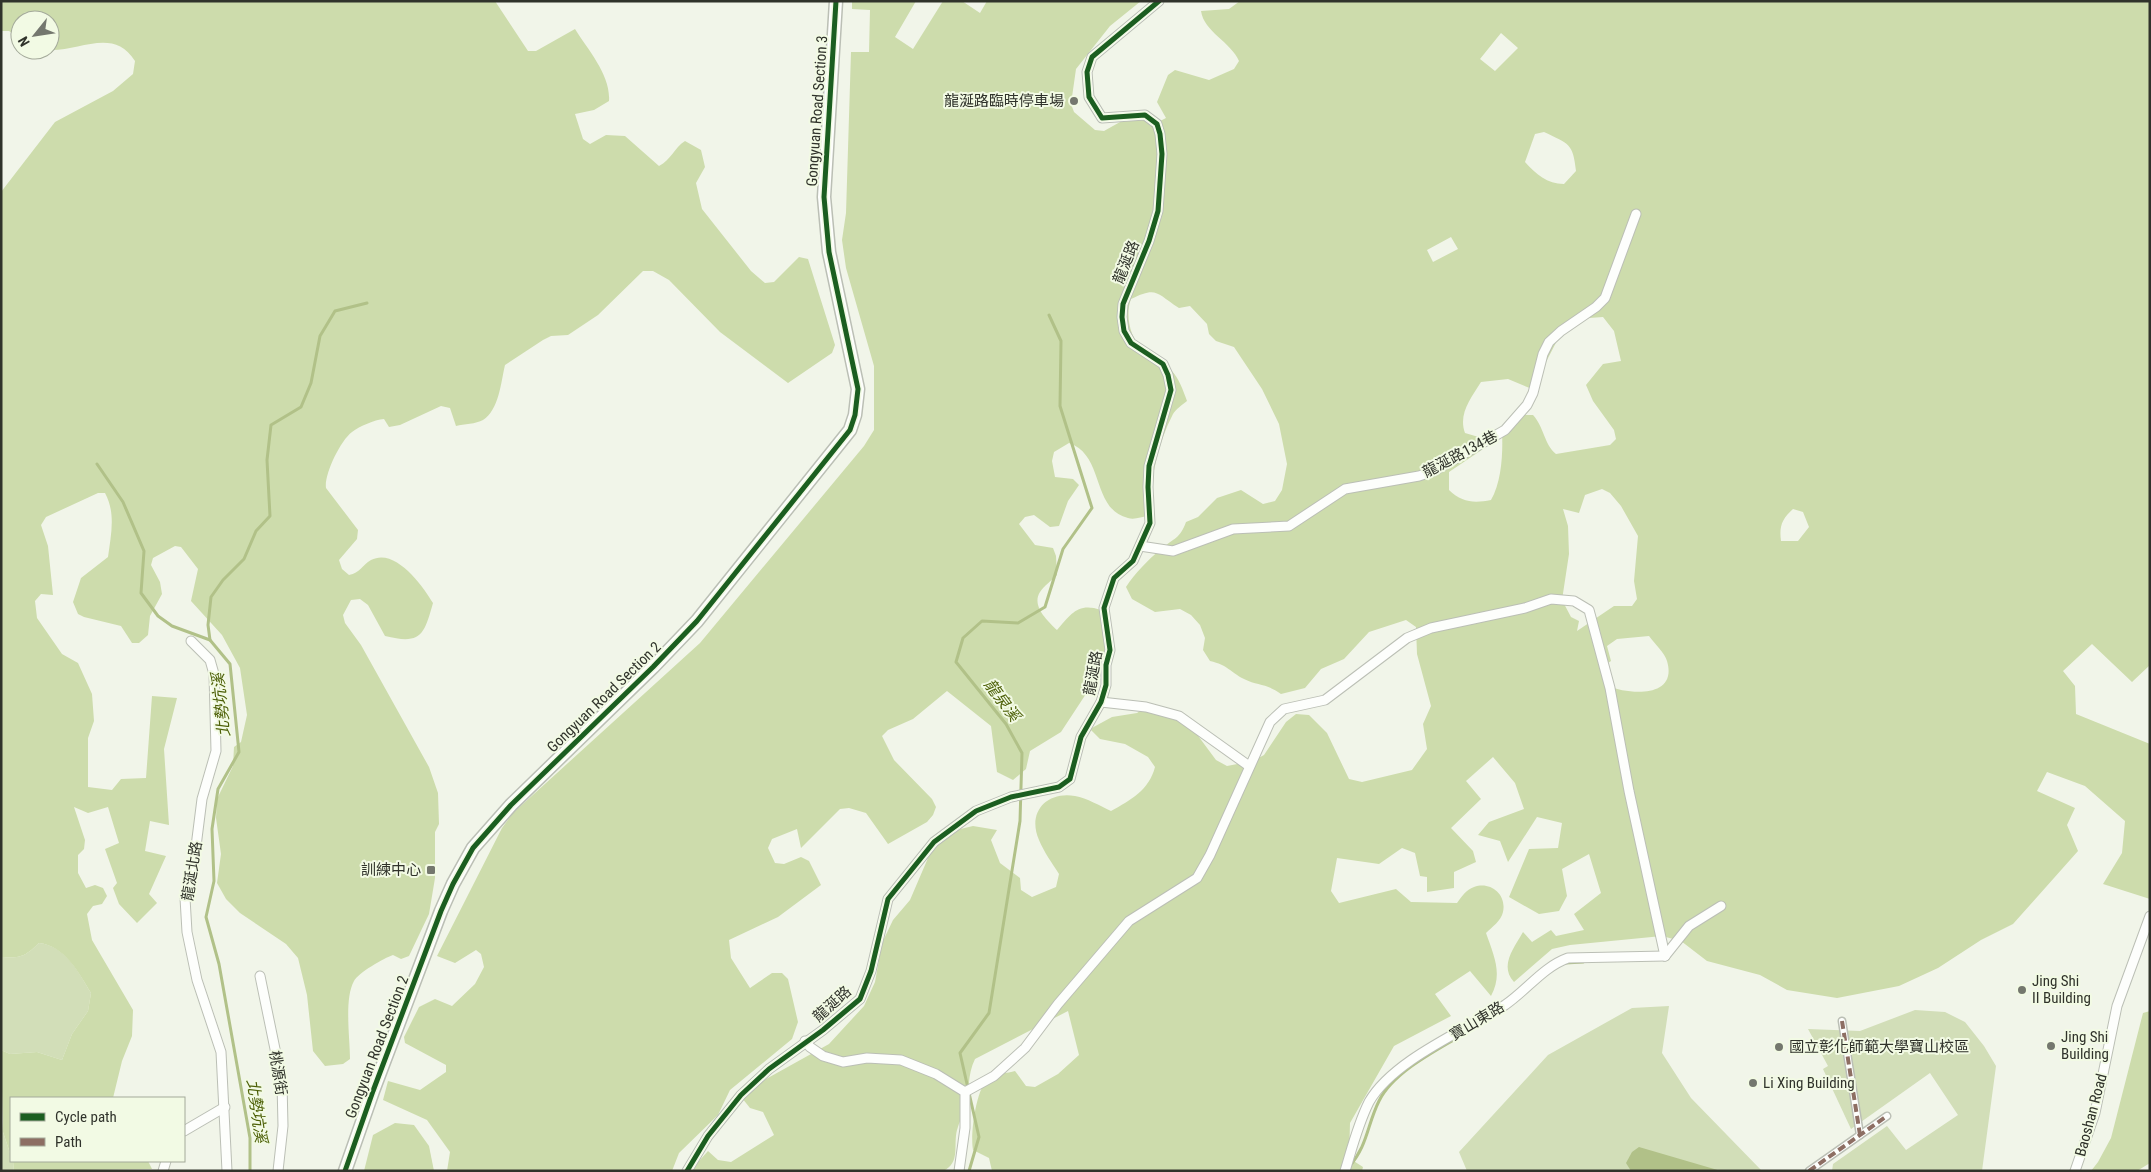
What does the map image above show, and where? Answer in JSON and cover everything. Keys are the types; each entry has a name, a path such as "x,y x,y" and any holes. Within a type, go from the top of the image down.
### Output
{"main road":[{"name":"Gongyuan Road Section 3","path":"829,252 824,197 836,1"},
{"name":"Gongyuan Road Section 2","path":"345,1171 441,911 472,848 511,805 653,667 697,621 850,430 855,415 858,389 829,252"}],"street":[{"name":"龍涎路","path":"686,1171 708,1136 741,1095 769,1069 805,1041 823,1030 860,998 871,971 888,899 934,842 976,811 1010,797 1059,787 1070,778 1081,737 1101,702 1106,685 1106,665 1110,650 1104,608 1114,578 1133,561 1150,523 1149,466 1171,390 1168,375 1162,364 1131,343 1124,331 1122,317 1123,304 1149,241 1158,211 1162,154 1160,134 1157,124 1145,115 1102,118 1089,97 1087,72 1092,57 1158,1"},
{"name":"龍涎路134巷","path":"1140,546 1173,551 1232,529 1289,526 1345,489 1418,476 1434,471 1505,430 1527,405 1533,393 1543,354 1549,342 1561,331 1596,307 1605,298 1636,214"},
{"path":"965,1092 994,1076 1025,1048 1058,1004 1129,921 1197,878 1210,855 1270,722 1284,709 1325,700 1407,638 1431,628 1525,608 1551,599 1574,601 1589,610 1610,688 1629,791 1665,956"},
{"name":"龍涎北路","path":"191,641 210,660 214,674 216,751 202,799 193,870 185,898 187,924 197,980 221,1052 225,1107 226,1171"},
{"path":"1101,702 1146,707 1179,716 1249,766"},
{"path":"1665,956 1689,926 1721,906"},
{"name":"Baoshan Road","path":"2076,1171 2094,1113 2117,1006 2150,916"},
{"name":"寶山東路","path":"1345,1171 1356,1134 1370,1101 1390,1078 1419,1055 1506,1004 1556,962 1568,958 1665,956"},
{"name":"桃源街","path":"260,976 282,1083 284,1126 278,1171"},
{"path":"1842,1021 1860,1135"},
{"path":"805,1041 823,1056 843,1062 867,1058 901,1060 936,1074 965,1092"},
{"path":"959,1171 965,1128 965,1092"},
{"path":"185,1130 225,1107"},
{"path":"1809,1171 1887,1116"}],"shaded area":[{"path":"1,1 495,1 528,51 536,51 575,29 603,72 609,91 609,101 594,110 575,114 583,139 590,144 606,135 625,136 659,166 667,161 685,141 701,150 705,167 696,183 702,209 751,271 765,283 774,282 799,257 808,259 835,345 832,353 788,383 720,332 669,280 653,271 643,271 598,315 568,335 551,336 543,340 505,365 496,403 493,410 483,420 456,426 450,408 441,406 400,425 389,427 384,419 372,422 347,436 330,467 326,482 326,488 358,530 357,539 339,560 342,569 349,575 356,573 371,560 380,557 389,559 399,563 415,578 433,603 427,623 419,635 414,638 406,639 385,636 368,605 360,599 351,600 343,615 345,623 361,645 429,767 438,793 439,824 435,832 435,878 429,914 409,956 401,959 393,955 366,970 354,981 348,1008 350,1059 343,1064 325,1066 313,1051 307,995 298,958 286,944 240,913 226,899 217,883 221,854 216,818 217,799 233,766 234,747 241,742 247,715 240,668 222,635 191,601 198,569 181,547 175,546 153,558 151,565 160,582 162,594 150,616 148,635 139,643 132,643 121,626 78,614 73,602 81,578 108,557 112,516 105,493 98,493 46,517 41,525 48,546 53,595 41,594 35,601 37,618 62,654 78,663 92,694 94,721 88,738 88,787 112,790 121,779 146,778 152,696 177,698 164,749 169,825 150,821 145,851 166,856 149,894 157,903 137,923 119,904 113,888 117,883 105,849 119,843 108,807 88,813 74,807 85,840 84,849 78,855 78,873 86,888 95,885 103,888 107,896 102,904 93,906 87,914 92,940 133,1010 132,1036 122,1061 113,1097 10,1097 10,1153 3,1132 1,1050 10,1054 37,1052 62,1060 72,1034 88,1011 91,993 64,955 48,945 39,943 22,956 1,957 1,192 55,122 113,91 133,74 135,61 127,51 117,45 107,43 60,49 60,10 10,10 9,31 1,31"},
{"path":"852,1 916,1 895,37 913,49 943,1 962,1 980,13 987,1 1141,1 1110,26 1076,69 1071,104 1074,112 1095,130 1104,131 1129,117 1147,117 1154,124 1166,118 1157,102 1168,75 1175,70 1209,80 1234,69 1239,61 1230,48 1207,25 1201,11 1229,9 1240,1 2150,1 2150,665 2132,682 2092,644 2063,671 2075,686 2076,714 2150,744 2150,899 2103,884 2122,853 2125,821 2085,786 2047,772 2037,791 2075,808 2067,825 2078,851 2013,924 1981,940 1938,968 1899,986 1837,998 1787,990 1760,975 1707,961 1681,941 1662,936 1570,945 1552,949 1514,982 1508,970 1508,963 1512,951 1523,932 1532,942 1551,930 1556,936 1584,930 1574,914 1601,893 1589,854 1562,869 1567,896 1559,911 1539,914 1509,897 1529,849 1558,848 1562,823 1537,817 1508,862 1500,841 1478,835 1489,822 1524,809 1515,783 1493,757 1466,781 1481,799 1451,828 1473,851 1476,862 1454,872 1454,888 1427,892 1427,877 1420,876 1415,853 1402,848 1379,864 1337,858 1331,891 1339,903 1396,889 1411,902 1457,903 1462,896 1474,887 1486,886 1500,895 1504,906 1503,912 1496,924 1486,933 1497,972 1495,988 1491,996 1470,971 1435,994 1451,1016 1394,1046 1350,1123 1349,1158 1363,1167 1362,1171 992,1171 989,1158 973,1150 972,1143 977,1101 984,1083 989,1078 1015,1071 1026,1086 1035,1087 1058,1074 1079,1055 1068,1011 975,1059 972,1065 965,1108 957,1130 954,1158 949,1168 943,1171 690,1171 708,1151 718,1160 731,1162 774,1135 763,1112 750,1108 742,1098 750,1088 829,1044 864,1006 875,982 882,943 893,920 910,900 931,851 948,832 973,826 997,830 991,840 1000,863 1020,878 1021,890 1032,897 1056,887 1059,874 1043,849 1036,830 1035,821 1037,813 1042,806 1055,797 1065,795 1089,800 1111,811 1144,788 1155,767 1148,757 1125,744 1100,739 1090,729 1112,717 1137,713 1147,706 1160,707 1193,729 1216,760 1227,766 1253,761 1264,755 1286,722 1296,714 1309,715 1327,733 1349,779 1362,782 1412,770 1427,749 1423,724 1431,706 1417,654 1416,627 1406,620 1369,632 1344,659 1321,669 1305,688 1281,694 1271,688 1244,679 1225,667 1210,661 1203,650 1205,638 1200,625 1191,615 1180,609 1155,612 1132,599 1126,587 1151,558 1179,535 1186,522 1198,517 1217,498 1241,490 1263,504 1275,501 1282,490 1287,464 1279,424 1262,389 1234,347 1216,341 1209,334 1207,324 1190,306 1179,308 1161,295 1152,292 1131,299 1128,312 1134,339 1142,350 1174,373 1187,401 1173,414 1167,426 1153,477 1147,516 1130,519 1116,513 1108,504 1088,459 1080,449 1069,443 1054,452 1052,461 1055,477 1073,479 1079,485 1068,501 1059,526 1050,527 1034,515 1025,517 1019,524 1035,545 1053,548 1056,556 1057,575 1040,592 1038,597 1039,608 1049,622 1057,630 1076,611 1086,608 1101,610 1106,653 1101,671 1061,732 1030,751 1026,769 1013,780 997,772 991,726 947,691 913,719 888,730 882,736 894,760 932,799 936,807 933,815 927,822 888,844 866,813 849,808 840,809 801,848 797,829 772,839 768,848 775,863 784,864 801,857 809,861 821,885 778,917 729,940 731,958 750,988 772,973 782,973 788,979 798,1022 792,1039 730,1090 718,1115 679,1153 672,1171 447,1171 450,1152 427,1120 383,1100 388,1081 420,1090 446,1072 446,1065 405,1043 404,1037 419,1007 435,999 452,1006 475,984 484,967 481,954 476,950 455,963 437,956 502,828 513,813 700,643 864,446 874,430 874,366 846,268 842,240 846,213 851,52 869,52 870,10 852,9","holes":["1501,33 1518,48 1495,71 1480,59","1544,132 1559,139 1568,146 1573,155 1576,171 1564,184 1558,184 1542,177 1525,162 1535,134","1451,237 1458,249 1433,262 1427,250","1603,317 1614,331 1621,361 1603,364 1586,385 1593,401 1614,430 1616,439 1610,445 1556,454 1533,415 1524,415 1502,431 1500,475 1491,500 1474,502 1464,500 1454,494 1449,490 1449,472 1486,447 1482,438 1465,433 1463,426 1464,413 1473,394 1481,382 1508,379 1532,389 1562,331 1575,319","1602,489 1610,493 1621,506 1638,536 1634,581 1637,599 1632,606 1614,606 1577,631 1579,621 1571,617 1562,600 1569,554 1568,526 1563,509 1579,513 1585,495","1793,509 1803,512 1809,527 1798,541 1781,541 1780,531 1786,516","1649,636 1666,658 1669,673 1666,682 1659,688 1639,692 1608,686 1601,668 1611,661 1607,646 1617,639"]},
{"path":"39,943 57,949 64,955 76,969 91,993 88,1011 72,1034 62,1060 37,1052 10,1054 1,1050 1,957 22,956"},
{"path":"1669,1006 1662,1053 1691,1098 1762,1171 1467,1171 1459,1152 1548,1055 1632,1008"},
{"path":"1915,1010 1945,1012 1965,1022 1984,1046 1996,1066 1982,1171 1832,1171 1833,1164 1887,1126 1906,1150 1958,1115 1930,1073 1851,1129 1823,1069 1828,1066 1808,1029 1860,1031"},
{"path":"2150,1011 2150,1163 2137,1171 2091,1171 2111,1138 2143,1013"},
{"path":"1,1109 3,1132 10,1153 10,1162 13,1162 14,1171 1,1171"},
{"path":"395,1123 414,1125 429,1146 434,1171 364,1171 373,1135"},
{"path":"1639,1147 1721,1171 1631,1171 1626,1163 1632,1152"},
{"path":"13,1162 148,1162 152,1169 14,1171"}],"waterway":[{"name":"北勢坑溪","path":"250,1171 250,1138 219,964 206,917 214,881 212,829 218,789 239,752 230,664 210,640 208,625 211,597 223,580 244,559 256,531 270,516 267,460 271,425 301,407 311,383 320,336 335,311 367,303"},
{"name":"龍泉溪","path":"969,1171 979,1137 960,1053 989,1013 1020,821 1022,753 1006,724 956,662 963,638 982,621 1018,623 1045,607 1063,549 1092,508 1060,406 1061,341 1049,315"},
{"path":"97,464 123,502 144,551 141,593 158,616 172,626 210,640"},
{"path":"1565,963 1583,962"},
{"path":"1349,1167 1360,1151 1379,1101 1397,1078 1410,1067 1479,1025"}],"marked path":[{"path":"1842,1021 1860,1135"},
{"path":"1809,1171 1887,1116"}],"cycle path":[{"path":"345,1171 441,911 453,884 473,848 511,805 653,667 697,621 850,430 855,415 858,389 829,252 824,197 836,1"},
{"path":"687,1171 708,1136 741,1095 769,1069 823,1030 860,999 871,971 888,899 934,842 976,811 1011,797 1059,787 1070,779 1081,737 1101,702 1106,685 1106,665 1110,650 1104,608 1114,578 1133,561 1150,523 1149,466 1171,390 1168,375 1163,364 1131,343 1124,331 1122,317 1123,304 1149,241 1158,211 1162,154 1160,134 1157,124 1145,115 1102,118 1089,97 1087,72 1092,57 1159,1"}],"place":[{"name":"龍涎路臨時停車場","path":"1074,101"},
{"name":"訓練中心","path":"431,870"},
{"name":"Jing Shi II Building","path":"2022,990"},
{"name":"Jing Shi Building","path":"2051,1046"},
{"name":"國立彰化師範大學寶山校區","path":"1779,1047"},
{"name":"Li Xing Building","path":"1753,1083"}]}
